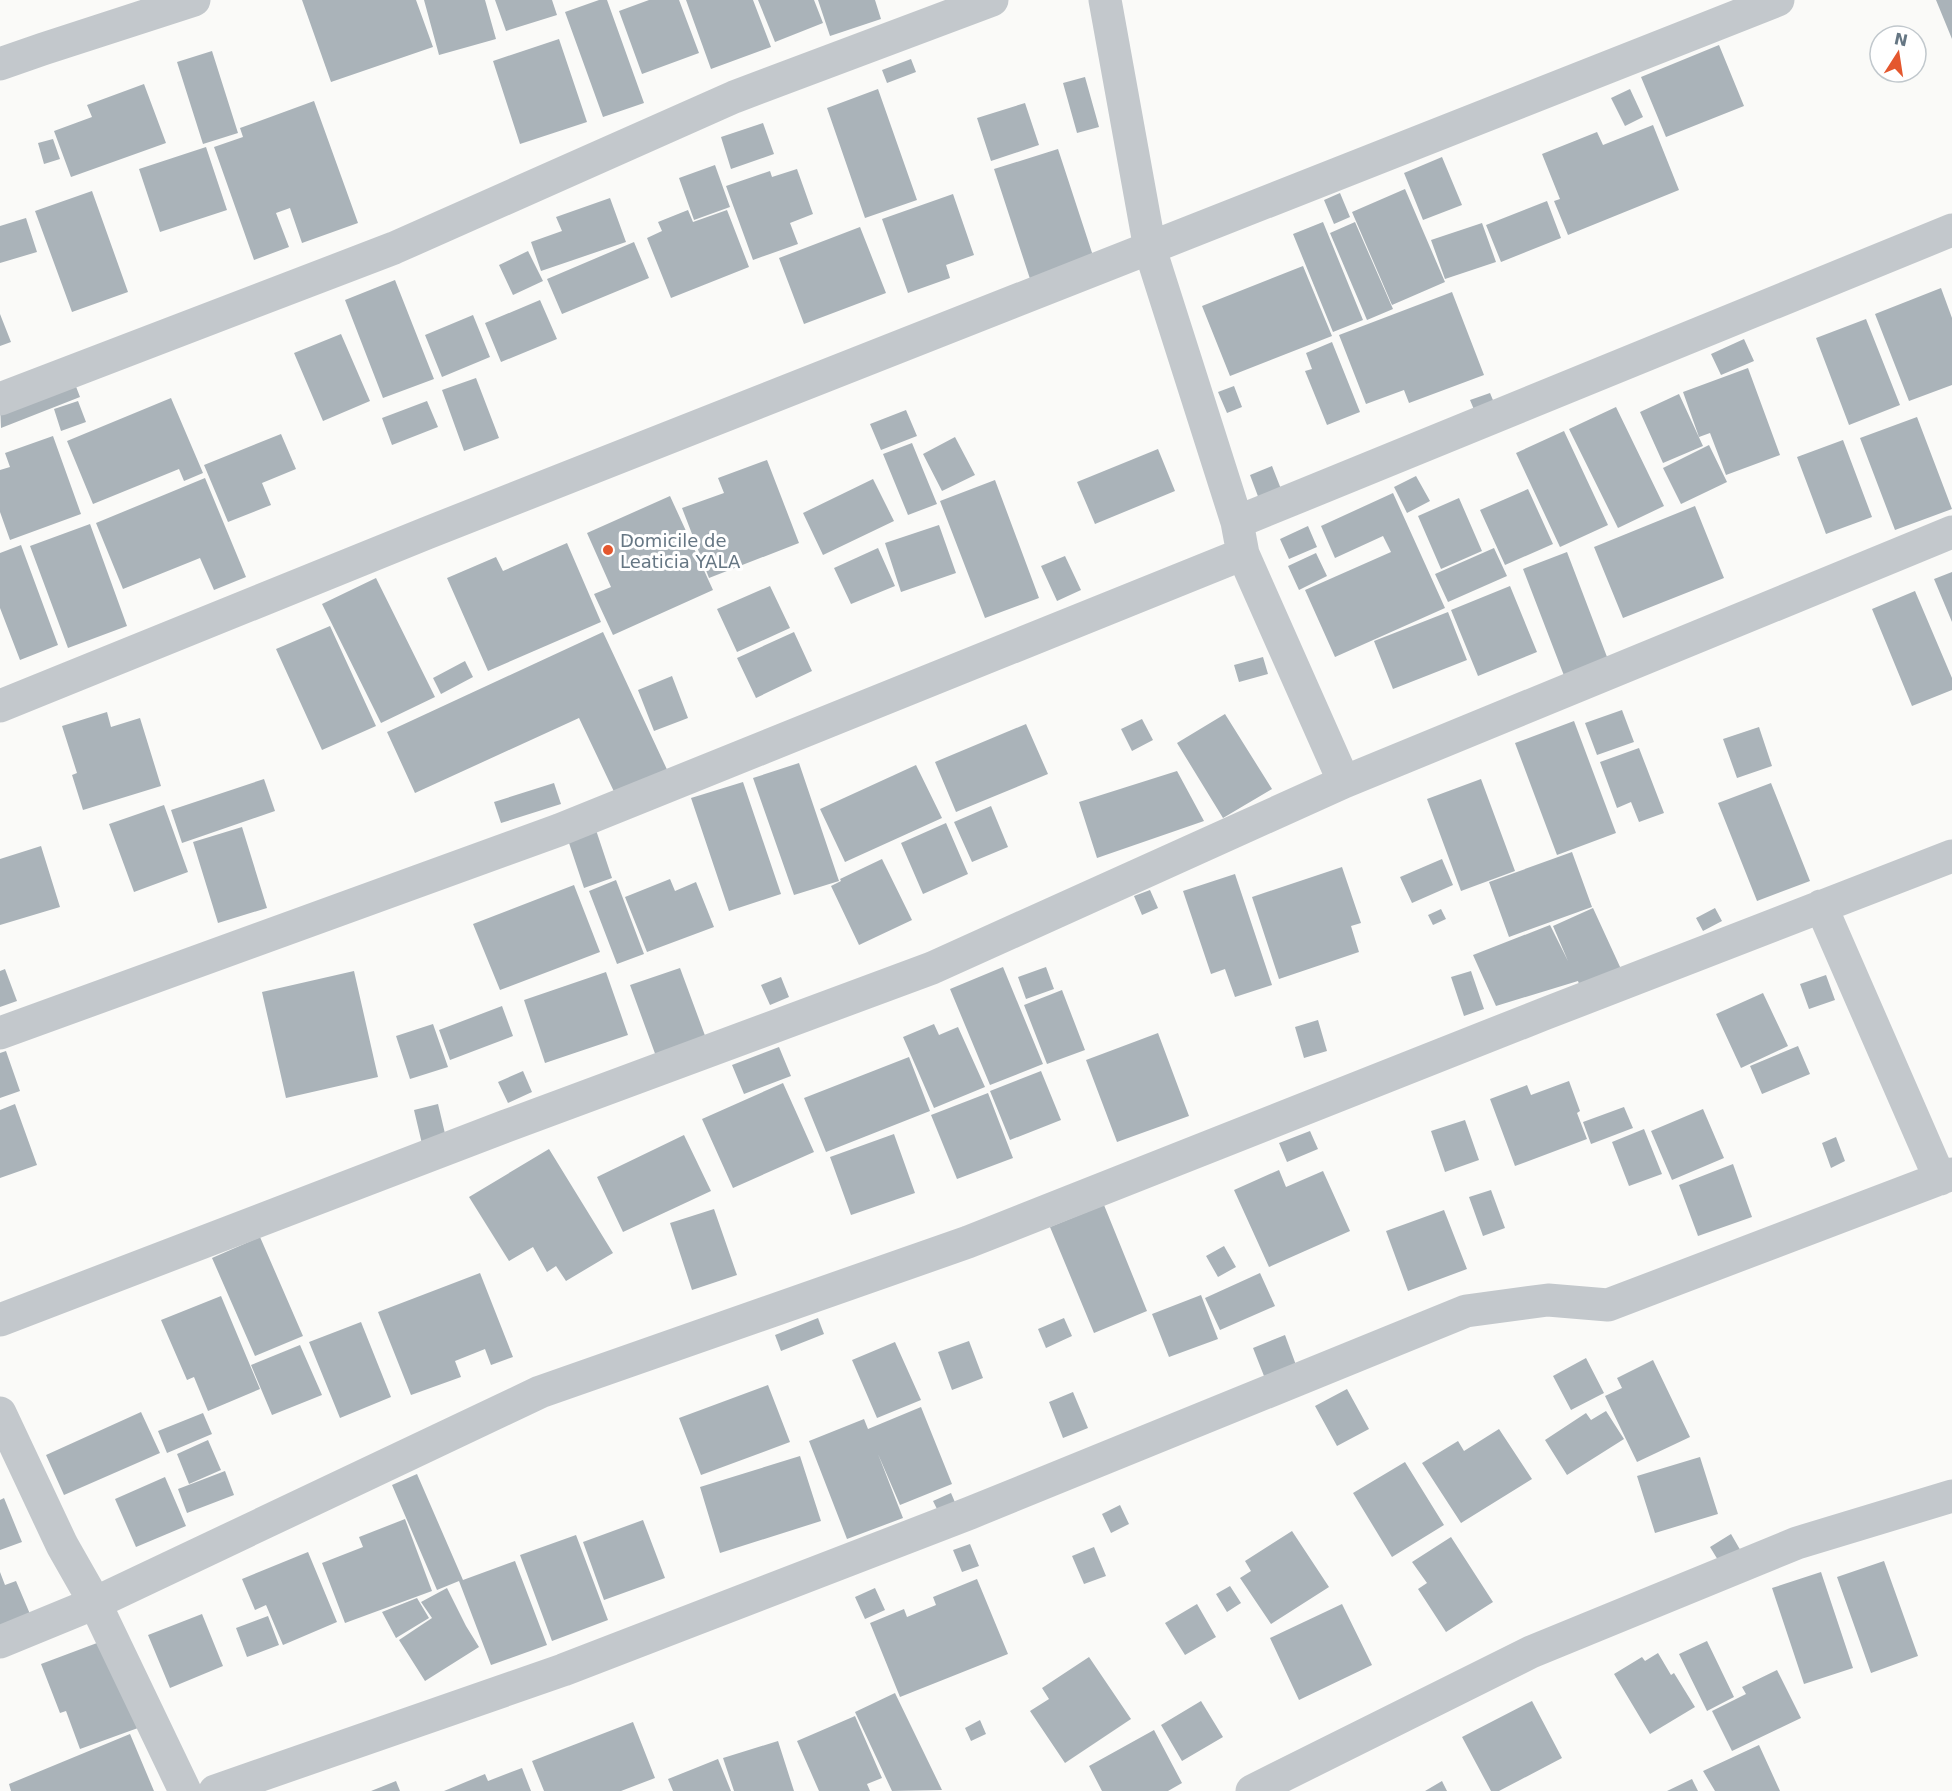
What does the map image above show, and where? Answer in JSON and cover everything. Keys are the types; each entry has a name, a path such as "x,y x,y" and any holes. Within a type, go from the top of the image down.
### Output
{"street":[{"path":"0,64 194,0"},
{"path":"0,399 394,248 734,97 992,0"},
{"path":"1105,0 1150,249 1237,522 1243,554 1344,782"},
{"path":"0,706 438,529 1778,0"},
{"path":"1237,522 1952,230"},
{"path":"0,1320 506,1126 933,968 1344,782 1952,532"},
{"path":"0,1033 559,830 1243,554"},
{"path":"0,1642 95,1603 540,1392 968,1242 1952,856"},
{"path":"215,1791 607,1653 970,1513 1466,1311 1548,1300 1608,1305 1946,1176 1821,906"},
{"path":"0,1413 62,1545 95,1603 185,1791"},
{"path":"1252,1791 1531,1652 1797,1543 1952,1496"}],"building":[{"path":"302,0 416,0 433,47 331,82"},
{"path":"424,0 485,0 496,39 439,55"},
{"path":"495,0 552,0 557,15 506,31"},
{"path":"599,0 607,0 644,103 603,117 565,12"},
{"path":"649,0 679,0 699,53 642,74 619,11"},
{"path":"686,0 753,0 771,47 711,69"},
{"path":"758,0 814,0 823,23 775,42"},
{"path":"818,0 875,0 881,19 830,36"},
{"path":"1936,0 1952,0 1952,39"},
{"path":"559,39 587,122 520,144 493,61"},
{"path":"1719,45 1744,106 1666,137 1641,77"},
{"path":"212,51 238,133 203,144 177,62"},
{"path":"911,59 916,72 887,83 882,70"},
{"path":"1085,77 1099,127 1077,133 1063,83"},
{"path":"144,84 166,143 71,177 54,131 92,117 87,105"},
{"path":"878,89 917,200 865,218 827,108"},
{"path":"1630,89 1643,117 1625,126 1611,98"},
{"path":"314,101 358,223 302,243 290,208 276,213 289,247 254,260 214,147 243,137 240,128"},
{"path":"1025,103 1039,145 991,161 977,118"},
{"path":"763,123 774,154 731,169 721,137"},
{"path":"1653,125 1679,190 1568,235 1554,201 1560,199 1542,154 1597,132 1603,145"},
{"path":"53,139 60,159 44,164 38,143"},
{"path":"206,147 227,210 160,232 139,169"},
{"path":"1058,149 1097,268 1033,288 994,169"},
{"path":"1442,157 1462,205 1423,220 1404,173"},
{"path":"715,165 730,207 694,220 679,178"},
{"path":"797,169 813,214 790,223 798,244 753,260 726,186 770,171 772,177"},
{"path":"1405,189 1445,282 1392,305 1352,212"},
{"path":"92,191 128,292 72,312 35,211"},
{"path":"1340,193 1350,217 1334,224 1324,200"},
{"path":"953,194 974,255 946,265 950,278 908,293 882,219"},
{"path":"610,198 626,242 541,271 531,242 562,231 556,217"},
{"path":"1547,201 1561,238 1501,262 1486,225"},
{"path":"688,210 693,222 727,210 749,267 671,298 647,238 662,231 658,222"},
{"path":"26,218 37,252 0,263 0,226"},
{"path":"1323,222 1363,320 1333,332 1293,234"},
{"path":"1355,222 1393,309 1367,320 1330,233"},
{"path":"1482,223 1496,262 1445,279 1431,240"},
{"path":"860,227 886,293 804,324 779,258"},
{"path":"634,242 649,278 562,314 547,279"},
{"path":"528,251 543,281 513,295 499,265"},
{"path":"1303,266 1332,336 1230,376 1202,306"},
{"path":"395,280 434,379 383,398 345,300"},
{"path":"1941,288 1952,318 1952,385 1909,401 1875,314"},
{"path":"1452,292 1484,375 1409,403 1404,390 1366,404 1339,335"},
{"path":"540,300 557,339 501,362 485,323"},
{"path":"0,314 11,342 0,346"},
{"path":"473,315 490,357 442,377 425,335"},
{"path":"1866,319 1900,405 1849,425 1816,338"},
{"path":"341,334 370,401 323,421 294,353"},
{"path":"1744,339 1754,361 1721,375 1711,354"},
{"path":"1332,342 1360,412 1327,425 1305,371 1312,369 1306,353"},
{"path":"1748,368 1780,455 1726,475 1710,433 1699,437 1683,392"},
{"path":"72,376 80,397 1,428 0,403"},
{"path":"476,378 499,438 464,451 442,390"},
{"path":"1234,386 1242,407 1227,413 1218,392"},
{"path":"1490,393 1495,405 1475,412 1470,400"},
{"path":"1679,394 1703,446 1663,463 1640,412"},
{"path":"171,398 203,473 184,481 179,469 93,504 67,441"},
{"path":"78,401 86,422 61,431 54,409"},
{"path":"427,401 438,427 392,445 382,418"},
{"path":"1616,407 1664,506 1618,528 1569,429"},
{"path":"906,410 917,436 881,450 870,424"},
{"path":"1917,417 1952,509 1895,530 1860,438"},
{"path":"1564,431 1608,525 1560,547 1516,453"},
{"path":"281,434 296,469 262,483 271,505 228,522 204,465"},
{"path":"53,436 81,514 10,540 0,512 0,470 10,467 5,453"},
{"path":"955,437 975,475 942,491 923,454"},
{"path":"1843,440 1872,517 1826,534 1797,457"},
{"path":"912,443 937,504 908,515 883,454"},
{"path":"1709,445 1727,482 1681,504 1663,468"},
{"path":"1158,449 1175,491 1095,524 1077,482"},
{"path":"767,460 799,543 709,578 682,508 724,493 718,478"},
{"path":"1272,466 1281,489 1259,499 1250,475"},
{"path":"1416,476 1430,501 1407,513 1394,487"},
{"path":"205,478 246,577 214,590 200,558 123,589 96,523"},
{"path":"873,479 894,521 823,555 803,513"},
{"path":"995,480 1039,598 985,618 940,501"},
{"path":"1528,489 1553,544 1505,565 1480,510"},
{"path":"1393,493 1445,608 1335,657 1305,590 1391,552 1383,536 1335,558 1321,526"},
{"path":"670,496 713,590 613,635 594,594 611,587 587,533"},
{"path":"1459,498 1482,551 1441,569 1418,516"},
{"path":"1695,506 1724,578 1623,618 1594,547"},
{"path":"90,524 127,626 68,648 30,546"},
{"path":"939,525 956,573 901,592 885,543"},
{"path":"1308,526 1317,547 1289,559 1280,539"},
{"path":"567,543 601,622 488,671 447,578 496,557 503,571"},
{"path":"21,545 58,645 20,660 0,608 0,553"},
{"path":"878,548 895,586 851,604 834,568"},
{"path":"1494,548 1507,576 1448,602 1435,574"},
{"path":"1567,552 1612,670 1568,686 1523,569"},
{"path":"1316,553 1327,576 1299,590 1288,566"},
{"path":"1065,556 1081,590 1057,601 1041,566"},
{"path":"1952,572 1952,622 1934,579"},
{"path":"376,578 435,697 381,723 322,604"},
{"path":"770,586 790,628 737,652 717,609"},
{"path":"1510,586 1537,652 1478,676 1451,610"},
{"path":"1915,591 1952,678 1952,690 1912,706 1872,609"},
{"path":"1448,612 1467,660 1393,689 1374,641"},
{"path":"330,626 376,726 322,750 276,649"},
{"path":"603,632 670,776 618,800 579,718 415,793 387,732"},
{"path":"794,632 812,671 756,698 737,658"},
{"path":"1263,657 1268,674 1239,682 1234,665"},
{"path":"465,661 473,677 441,694 433,678"},
{"path":"672,676 688,718 654,731 638,690"},
{"path":"1622,710 1634,742 1597,755 1585,723"},
{"path":"107,712 111,727 140,718 161,786 83,810 72,775 77,773 62,726"},
{"path":"1225,714 1272,789 1223,818 1177,743"},
{"path":"1142,719 1153,740 1132,751 1121,729"},
{"path":"1574,721 1616,833 1557,855 1515,743"},
{"path":"1026,724 1048,774 956,812 935,762"},
{"path":"1759,727 1772,766 1737,778 1723,739"},
{"path":"1639,748 1664,813 1639,822 1631,802 1617,808 1600,762"},
{"path":"799,763 839,881 794,895 753,778"},
{"path":"916,765 942,818 845,862 820,809"},
{"path":"1177,771 1204,821 1097,858 1079,802"},
{"path":"264,779 275,811 182,843 171,810"},
{"path":"1481,779 1515,871 1461,891 1427,799"},
{"path":"743,782 781,894 729,911 691,798"},
{"path":"554,783 561,804 501,823 494,802"},
{"path":"1771,783 1810,881 1757,901 1718,803"},
{"path":"164,805 188,872 134,892 109,824"},
{"path":"991,806 1008,847 972,862 954,822"},
{"path":"946,823 968,874 923,894 901,843"},
{"path":"242,827 267,908 218,923 193,842"},
{"path":"596,830 612,878 584,888 568,840"},
{"path":"41,846 60,907 0,925 0,859"},
{"path":"1572,852 1592,907 1509,937 1489,882"},
{"path":"882,859 912,920 859,945 831,886 841,881 840,879"},
{"path":"1442,859 1453,885 1412,903 1400,877"},
{"path":"1342,867 1361,923 1351,926 1359,952 1279,979 1252,897"},
{"path":"1235,874 1272,985 1235,997 1225,969 1211,974 1183,891"},
{"path":"670,879 675,891 696,882 714,927 647,952 625,897"},
{"path":"616,880 644,954 617,964 589,891"},
{"path":"574,885 600,952 500,990 473,924"},
{"path":"1150,890 1158,908 1142,915 1134,896"},
{"path":"1593,908 1621,969 1580,987 1578,981 1496,1006 1473,955 1550,925 1568,961 1553,926"},
{"path":"1715,908 1722,921 1703,931 1696,918"},
{"path":"1441,909 1446,919 1433,925 1428,915"},
{"path":"1003,967 1043,1064 990,1085 950,989"},
{"path":"1046,967 1054,989 1026,999 1018,977"},
{"path":"680,968 707,1041 657,1059 630,985"},
{"path":"5,969 17,1001 0,1007 0,971"},
{"path":"354,971 378,1077 286,1098 262,992"},
{"path":"1471,971 1484,1009 1464,1016 1451,977"},
{"path":"606,972 628,1035 545,1063 524,1000"},
{"path":"1826,975 1835,1000 1809,1009 1800,984"},
{"path":"781,977 789,997 770,1005 761,985"},
{"path":"1062,990 1085,1050 1047,1064 1024,1005"},
{"path":"1763,993 1788,1046 1741,1068 1716,1014"},
{"path":"502,1006 513,1036 450,1060 439,1030"},
{"path":"1318,1020 1327,1051 1304,1058 1295,1027"},
{"path":"433,1024 448,1067 410,1079 396,1036"},
{"path":"934,1024 939,1035 958,1027 985,1087 934,1108 903,1037"},
{"path":"1158,1033 1189,1116 1117,1142 1086,1060"},
{"path":"1798,1046 1810,1074 1762,1094 1750,1066"},
{"path":"779,1047 791,1076 744,1094 732,1065"},
{"path":"6,1051 20,1091 0,1098 0,1053"},
{"path":"909,1057 930,1111 826,1152 804,1098"},
{"path":"523,1071 532,1092 508,1103 498,1082"},
{"path":"1041,1071 1061,1120 1010,1140 990,1091"},
{"path":"1569,1081 1580,1111 1577,1113 1587,1139 1515,1166 1490,1099 1527,1085 1531,1095"},
{"path":"783,1083 814,1152 733,1188 702,1119"},
{"path":"988,1093 1013,1158 957,1179 931,1115"},
{"path":"15,1104 37,1165 0,1178 0,1110"},
{"path":"438,1104 447,1142 423,1148 414,1110"},
{"path":"1624,1107 1633,1128 1591,1144 1583,1122"},
{"path":"1703,1109 1724,1158 1672,1180 1651,1131"},
{"path":"1465,1120 1479,1160 1445,1172 1431,1131"},
{"path":"1644,1129 1662,1174 1629,1186 1612,1142"},
{"path":"1310,1131 1318,1149 1287,1162 1279,1143"},
{"path":"894,1134 915,1193 851,1215 830,1157"},
{"path":"684,1135 711,1191 623,1232 597,1177"},
{"path":"1836,1137 1845,1161 1831,1168 1822,1143"},
{"path":"549,1149 613,1253 566,1281 556,1266 547,1272 533,1247 509,1261 469,1197"},
{"path":"1733,1164 1752,1217 1698,1236 1679,1185"},
{"path":"1279,1170 1286,1187 1323,1171 1350,1231 1269,1267 1234,1190"},
{"path":"1491,1190 1505,1228 1483,1236 1469,1197"},
{"path":"1104,1205 1147,1311 1094,1333 1050,1227"},
{"path":"714,1209 737,1275 692,1290 670,1223"},
{"path":"1444,1210 1467,1269 1408,1291 1386,1231"},
{"path":"260,1237 303,1336 255,1356 212,1258"},
{"path":"1224,1246 1236,1267 1218,1277 1206,1256"},
{"path":"480,1273 513,1357 491,1365 485,1349 455,1361 461,1377 411,1395 378,1312"},
{"path":"1260,1273 1275,1306 1220,1330 1205,1298"},
{"path":"1201,1295 1218,1339 1169,1357 1152,1314"},
{"path":"221,1296 260,1389 208,1411 194,1377 187,1380 161,1320"},
{"path":"818,1318 824,1334 781,1351 775,1335"},
{"path":"1064,1318 1072,1336 1046,1348 1038,1329"},
{"path":"361,1322 391,1397 340,1418 309,1342"},
{"path":"1285,1335 1296,1365 1264,1376 1253,1348"},
{"path":"969,1341 983,1378 952,1390 938,1352"},
{"path":"895,1342 921,1400 877,1418 852,1360"},
{"path":"300,1345 322,1395 272,1415 251,1365"},
{"path":"1586,1358 1604,1393 1571,1410 1553,1376"},
{"path":"1653,1360 1690,1437 1637,1462 1605,1396 1622,1388 1617,1378"},
{"path":"768,1385 790,1442 701,1475 679,1418"},
{"path":"1347,1389 1369,1429 1337,1446 1315,1406"},
{"path":"1073,1392 1088,1428 1063,1438 1049,1402"},
{"path":"921,1407 952,1484 900,1505 878,1454 903,1518 847,1539 809,1441 864,1419 868,1429"},
{"path":"1606,1411 1624,1439 1567,1475 1545,1440 1586,1413 1591,1420"},
{"path":"141,1412 160,1453 64,1495 46,1455"},
{"path":"203,1413 212,1434 167,1453 158,1431"},
{"path":"1499,1429 1532,1479 1461,1523 1422,1463 1458,1441 1464,1451"},
{"path":"208,1440 221,1470 189,1484 177,1454"},
{"path":"800,1456 821,1521 720,1553 700,1487"},
{"path":"1700,1457 1718,1514 1655,1533 1637,1476"},
{"path":"1405,1462 1444,1525 1392,1557 1353,1493"},
{"path":"225,1471 234,1495 187,1513 178,1489"},
{"path":"417,1474 463,1580 515,1561 547,1645 491,1665 459,1581 437,1590 392,1485"},
{"path":"165,1477 186,1526 136,1547 115,1499"},
{"path":"951,1493 957,1507 940,1515 933,1501"},
{"path":"4,1498 22,1542 0,1550 0,1500"},
{"path":"1120,1505 1129,1524 1111,1533 1102,1514"},
{"path":"405,1519 432,1591 345,1623 322,1563 363,1547 359,1537"},
{"path":"643,1520 665,1578 604,1600 583,1542"},
{"path":"1292,1531 1329,1587 1271,1624 1240,1578 1251,1571 1245,1561"},
{"path":"1731,1534 1742,1553 1721,1565 1710,1547"},
{"path":"576,1535 608,1620 552,1641 520,1555"},
{"path":"1451,1537 1493,1602 1446,1632 1418,1589 1427,1583 1412,1562"},
{"path":"970,1544 979,1566 962,1572 953,1550"},
{"path":"1094,1547 1106,1576 1084,1584 1072,1556"},
{"path":"308,1552 337,1622 283,1645 266,1605 255,1610 242,1579"},
{"path":"1884,1561 1918,1656 1871,1673 1837,1577"},
{"path":"0,1572 5,1585 16,1581 30,1614 0,1627"},
{"path":"1821,1572 1853,1668 1804,1684 1772,1588"},
{"path":"977,1579 1008,1654 900,1697 870,1623 904,1609 907,1617 936,1605 933,1597"},
{"path":"1230,1586 1241,1603 1227,1612 1216,1594"},
{"path":"447,1588 479,1647 425,1681 399,1640 432,1618 421,1602"},
{"path":"875,1588 885,1610 865,1619 855,1597"},
{"path":"417,1598 429,1618 396,1638 382,1612"},
{"path":"1197,1604 1216,1637 1185,1655 1165,1623"},
{"path":"1342,1604 1372,1665 1299,1700 1270,1638"},
{"path":"202,1614 223,1666 170,1688 148,1635"},
{"path":"268,1616 279,1645 247,1657 236,1628"},
{"path":"105,1640 138,1728 80,1749 66,1711 60,1713 41,1664"},
{"path":"1707,1641 1734,1697 1707,1711 1679,1654"},
{"path":"1658,1653 1671,1675 1674,1673 1695,1707 1650,1734 1614,1674 1642,1657 1645,1661"},
{"path":"1089,1657 1131,1719 1065,1763 1030,1711 1049,1699 1042,1688"},
{"path":"1777,1670 1801,1718 1732,1751 1712,1711 1746,1694 1742,1687"},
{"path":"895,1693 942,1790 892,1791 855,1712"},
{"path":"1201,1701 1223,1737 1182,1761 1161,1725"},
{"path":"1532,1701 1562,1758 1499,1791 1491,1791 1462,1737"},
{"path":"855,1716 882,1778 867,1784 870,1791 819,1791 797,1741"},
{"path":"980,1720 986,1734 971,1741 965,1728"},
{"path":"633,1722 655,1778 621,1791 544,1791 532,1761"},
{"path":"1154,1730 1182,1783 1168,1791 1102,1791 1089,1766"},
{"path":"130,1734 154,1791 11,1791 9,1784"},
{"path":"778,1741 794,1791 734,1791 723,1758"},
{"path":"1759,1745 1780,1791 1715,1791 1703,1771"},
{"path":"718,1759 731,1791 673,1791 668,1779"},
{"path":"522,1768 531,1791 444,1791 485,1774 488,1781"},
{"path":"1692,1779 1698,1791 1667,1791"},
{"path":"396,1781 400,1791 371,1791"},
{"path":"1442,1781 1447,1791 1425,1791"}],"place":[{"name":"Domicile de Leaticia YALA","path":"608,550"}]}
